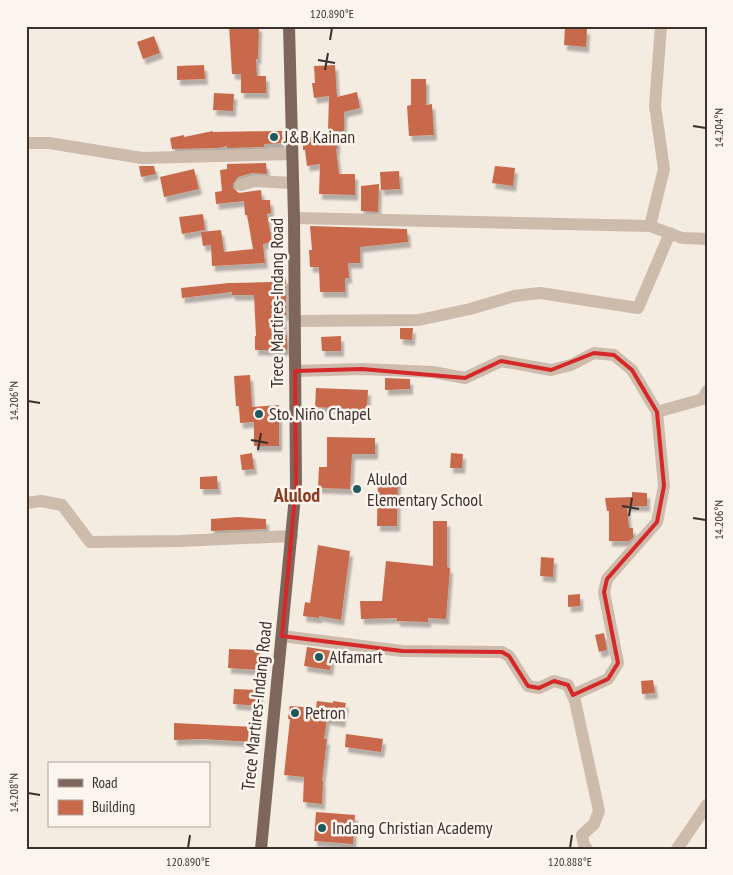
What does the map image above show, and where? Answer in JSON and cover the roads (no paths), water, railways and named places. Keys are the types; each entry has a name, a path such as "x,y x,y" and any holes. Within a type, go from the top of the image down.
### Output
{"main road":[{"name":"Trece Martires-Indang Road","path":"262,849 296,486 294,218 289,26"}],"street":[{"path":"650,226 664,169 655,106 661,26"},
{"path":"26,143 49,144 142,158 292,154"},
{"path":"241,185 254,181 293,184"},
{"path":"294,218 650,226 682,238 707,239"},
{"path":"295,321 419,320 470,309 514,296 540,293 638,308 670,233"},
{"path":"296,371 362,369 433,372 466,378 501,361 551,370 571,365 594,353 614,355 632,370 657,412 664,486 657,522 607,579 604,592 618,663 608,679 572,695"},
{"path":"657,412 703,399 707,391"},
{"path":"26,503 41,500 62,505 90,542 179,541 292,536"},
{"path":"282,636 402,651 502,652 509,656 528,686 539,688 554,681 568,685 576,701 598,811 594,824 582,835 587,849"},
{"path":"677,849 707,806"}],"place":[{"name":"J&B Kainan","path":"274,137"},
{"name":"Sto. Niño Chapel","path":"259,414"},
{"name":"Alulod Elementary School","path":"357,489"},
{"name":"Alfamart","path":"319,657"},
{"name":"Petron","path":"295,713"},
{"name":"Indang Christian Academy","path":"322,828"}],"district":[{"name":"Alulod","path":"297,495"}]}
